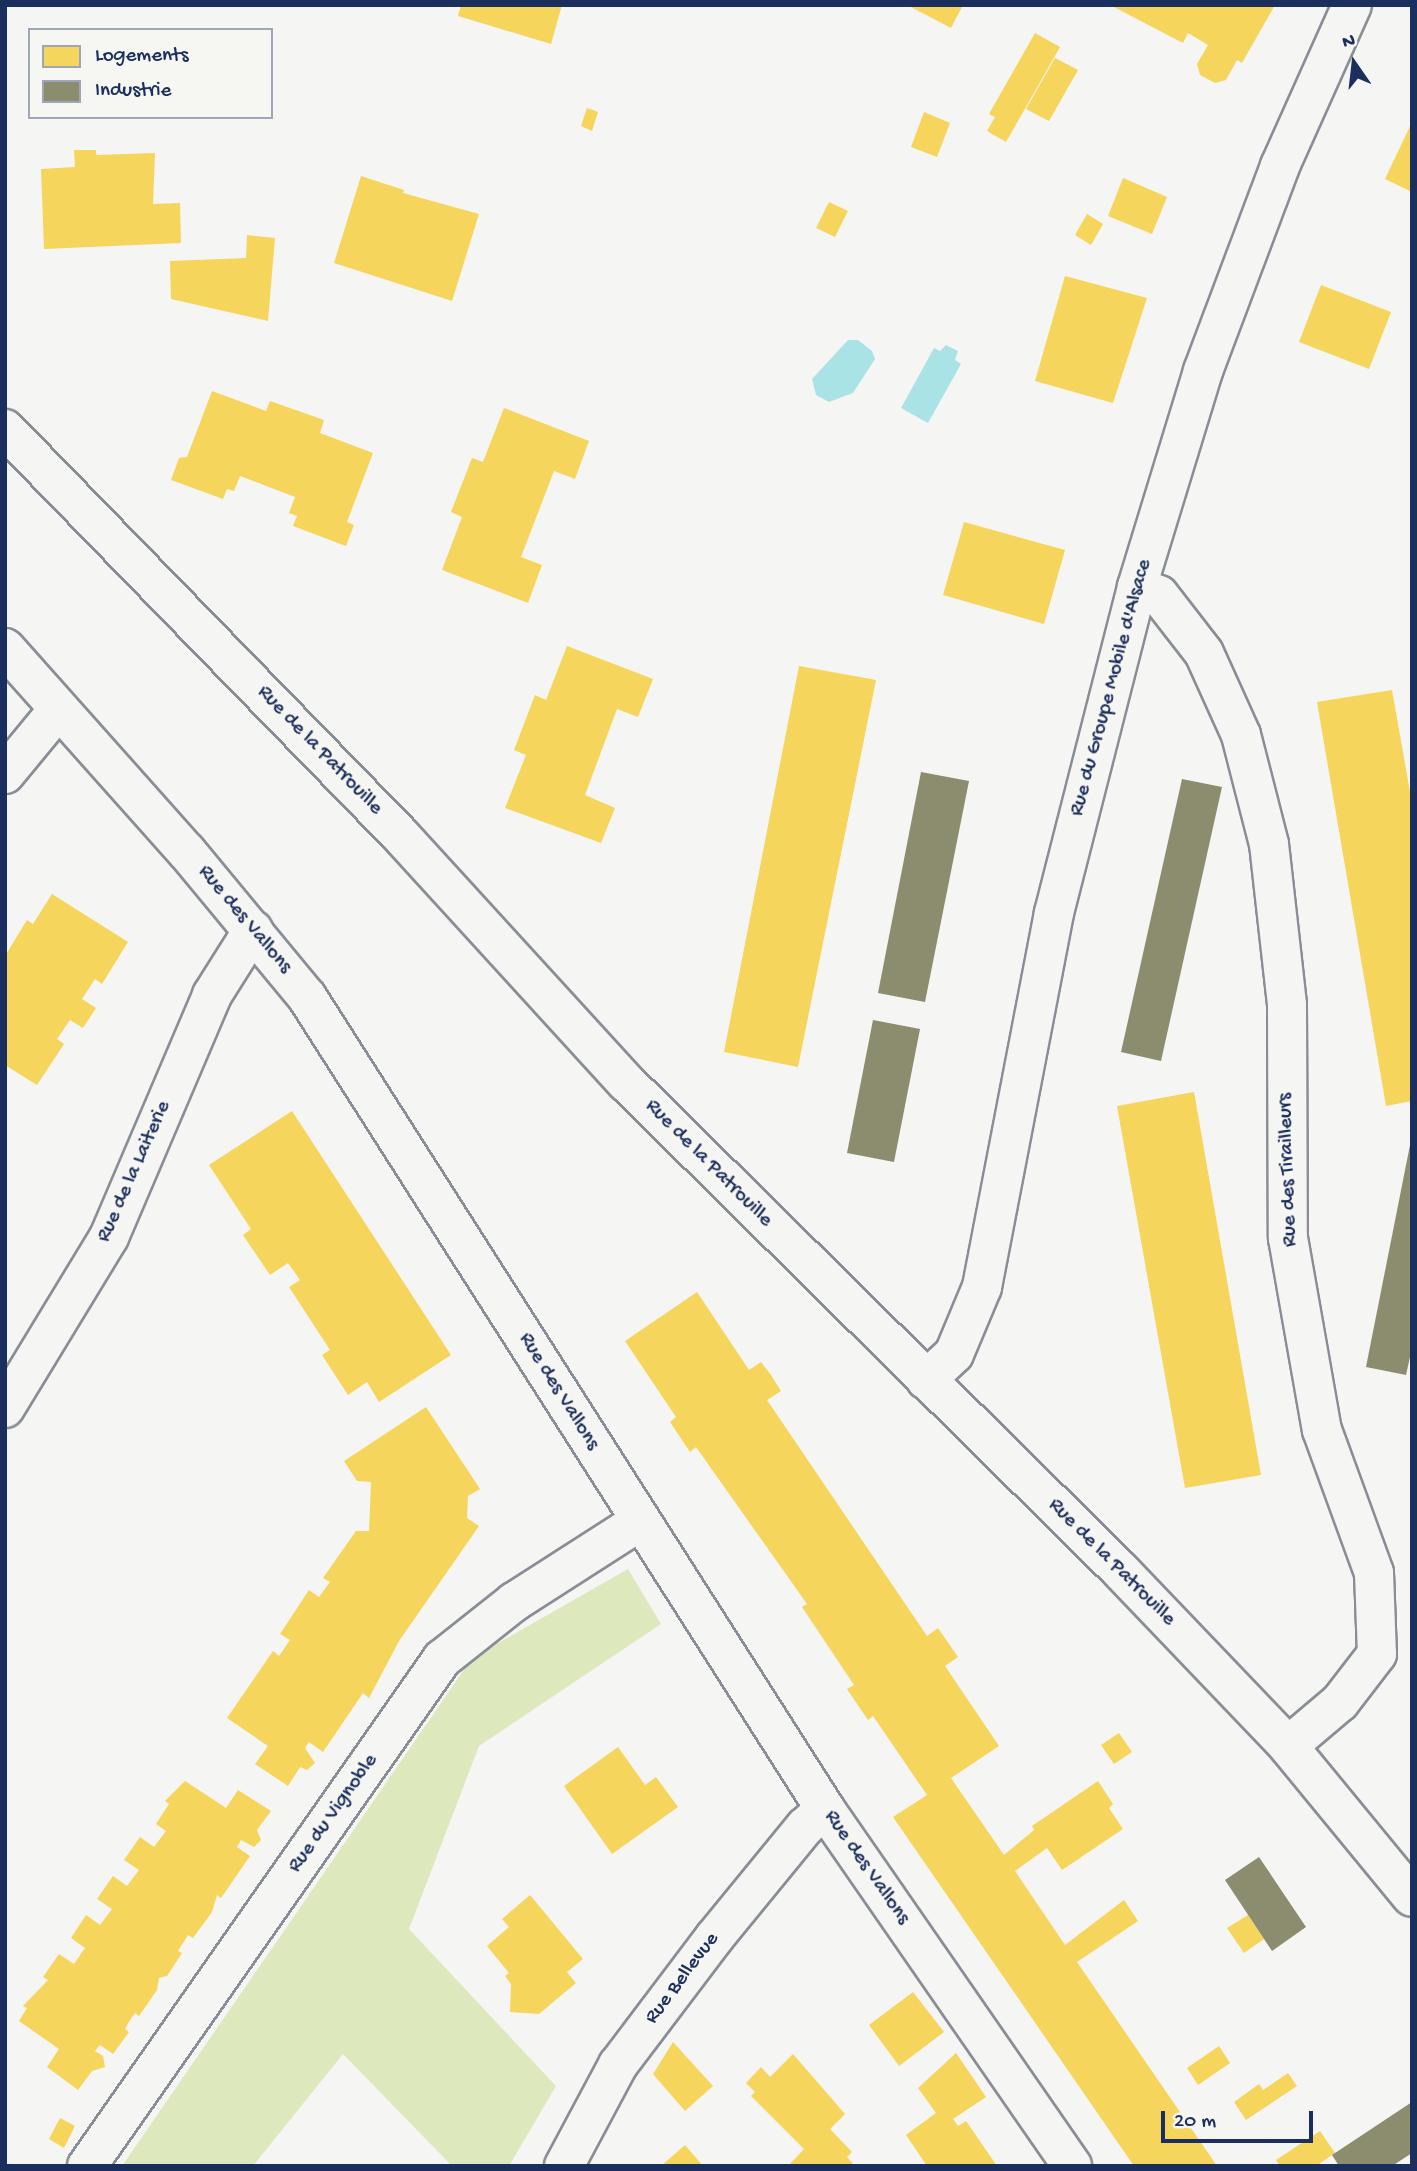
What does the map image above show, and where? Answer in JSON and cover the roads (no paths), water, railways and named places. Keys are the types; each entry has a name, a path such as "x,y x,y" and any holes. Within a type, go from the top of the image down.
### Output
{"street":[{"name":"Rue du Groupe Mobile d'Alsace","path":"926,1380 954,1354 982,1287 1054,913 1137,587 1203,371 1280,166 1352,5"},
{"name":"Rue de la Patrouille","path":"5,429 402,837 627,1083 1121,1571 1288,1746 1412,1897"},
{"name":"Rue des Tirailleurs","path":"1137,587 1158,595 1204,653 1241,735 1269,844 1287,1005 1288,1238 1322,1430 1374,1573 1377,1654 1340,1702 1288,1746"},
{"name":"Rue des Vallons","path":"5,648 253,930 307,997 825,1809 1072,2166"},
{"path":"5,774 57,710"},
{"name":"Rue de la Laiterie","path":"5,1408 109,1237 212,995 253,930"},
{"name":"Rue du Vignoble","path":"87,2166 442,1659 514,1602 640,1521"},
{"name":"Rue Bellevue","path":"564,2166 618,2065 714,1938 825,1809"}],"water":[{"path":"848,340 858,340 872,351 875,359 853,393 829,402 816,395 812,379"},
{"path":"946,345 958,351 955,360 961,364 928,423 901,408 934,348 940,351"}]}
